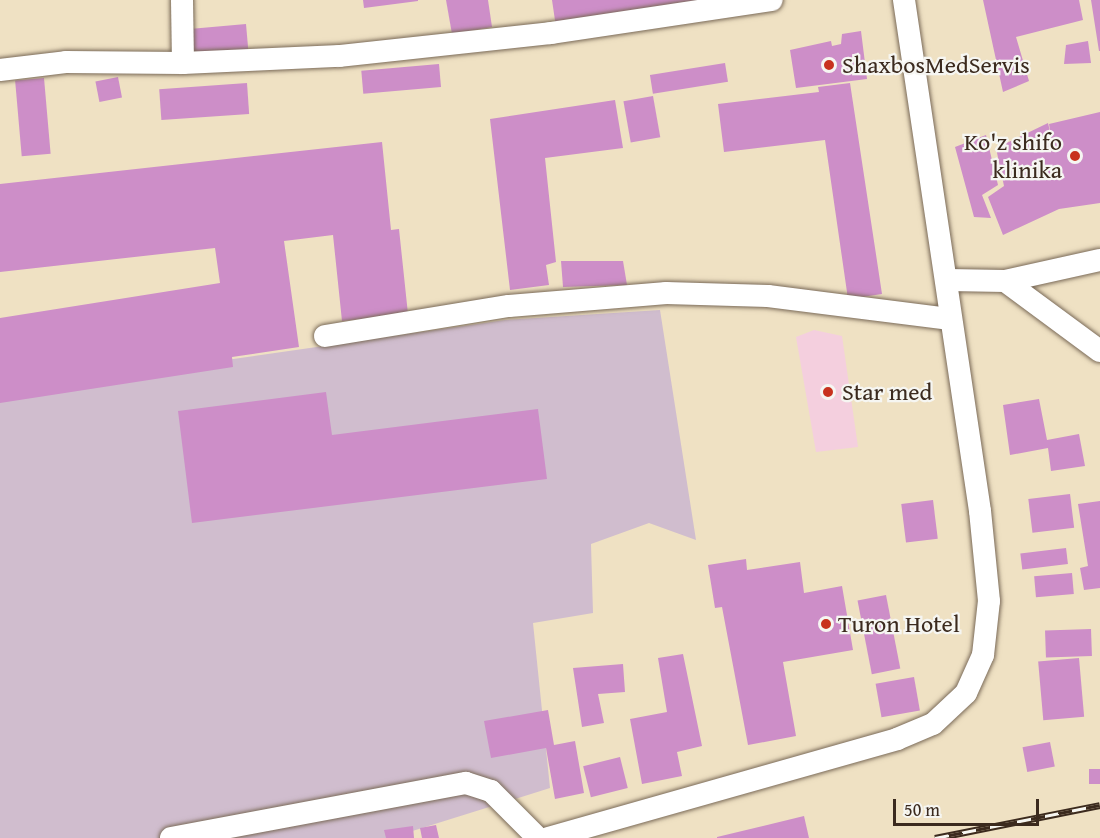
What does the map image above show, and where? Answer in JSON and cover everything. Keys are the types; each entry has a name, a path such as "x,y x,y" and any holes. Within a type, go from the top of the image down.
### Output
{"street":[{"path":"182,0 183,63"},
{"path":"0,70 66,62 183,63 352,55 634,22 772,0"},
{"path":"548,838 897,740 933,724 966,693 983,655 990,601 980,511 950,319 948,280 904,0"},
{"path":"948,280 1005,281 1100,260"},
{"path":"1005,281 1100,351"},
{"path":"325,336 509,306 666,293 768,296 950,319"},
{"path":"171,838 466,783 491,791 538,838"}],"shaded area":[{"path":"660,310 696,540 649,523 591,544 593,613 533,623 550,788 390,838 0,838 0,376 185,366 505,320"},
{"name":"Star med","path":"814,330 842,336 858,447 816,452 796,337"}],"building":[{"path":"363,0 418,0 418,1 364,8"},
{"path":"446,0 488,0 492,27 452,34"},
{"path":"552,0 730,0 557,34"},
{"path":"983,0 1079,0 1083,20 1016,37 1029,81 1003,92"},
{"path":"1091,0 1100,0 1100,51 1099,51"},
{"path":"246,24 249,58 184,64 181,30"},
{"name":"ShaxbosMedServis","path":"861,31 867,79 796,88 790,50 831,41 832,46 841,44 842,34"},
{"path":"1088,41 1091,63 1064,64 1066,45"},
{"path":"725,63 728,82 653,94 650,75"},
{"path":"439,64 441,87 363,94 361,71"},
{"path":"118,77 122,98 99,102 95,81"},
{"path":"44,78 51,154 22,156 15,81"},
{"path":"247,83 249,114 161,120 159,89"},
{"path":"850,83 882,294 848,299 825,140 724,152 718,104 819,92 818,87"},
{"path":"653,96 660,137 631,143 623,101"},
{"path":"615,100 623,148 545,158 556,262 546,265 549,285 510,290 490,119"},
{"path":"1100,112 1100,203 1059,209 1003,235 988,197 1004,186 996,148 1048,123 1051,136 1049,124"},
{"path":"986,135 998,185 982,195 991,218 974,217 955,147"},
{"path":"382,142 391,230 399,229 408,314 342,321 333,235 284,241 299,347 232,357 233,367 0,403 0,318 220,283 215,248 0,272 0,184"},
{"path":"561,261 623,261 627,285 563,287"},
{"path":"326,392 332,435 538,409 547,479 192,523 178,411"},
{"path":"1039,399 1047,440 1079,434 1085,466 1051,471 1048,448 1010,455 1003,405"},
{"path":"1070,494 1074,528 1032,533 1028,499"},
{"path":"933,500 938,539 906,543 901,504"},
{"path":"1100,501 1100,588 1084,590 1080,568 1088,566 1078,504"},
{"path":"1066,548 1068,564 1022,569 1020,554"},
{"path":"746,559 747,570 800,562 804,593 842,586 853,650 783,662 796,736 748,745 722,607 715,608 708,565"},
{"path":"1072,573 1074,594 1036,597 1034,576"},
{"path":"886,595 900,669 872,674 858,601"},
{"path":"1091,629 1092,656 1046,658 1045,631"},
{"path":"683,654 702,746 677,752 682,776 642,784 630,719 667,712 658,658"},
{"path":"1079,658 1084,717 1043,720 1038,662"},
{"path":"623,664 625,692 598,694 604,723 582,727 573,668"},
{"path":"914,677 920,710 881,717 876,684"},
{"path":"548,710 554,745 575,741 584,793 555,799 546,748 491,758 484,721"},
{"path":"1050,742 1055,767 1027,772 1023,747"},
{"path":"620,757 628,788 591,797 583,766"},
{"path":"1089,769 1100,769 1100,784 1089,784"},
{"path":"804,816 809,838 717,838 717,837"},
{"path":"436,825 439,838 422,838 420,828"},
{"path":"413,826 414,838 386,838 384,830"}],"railway":[{"path":"935,838 1100,805"}],"place":[{"name":"ShaxbosMedServis","path":"829,65"},
{"name":"Ko'z shifo klinika","path":"1075,156"},
{"name":"Star med","path":"828,392"},
{"name":"Turon Hotel","path":"826,624"}]}
